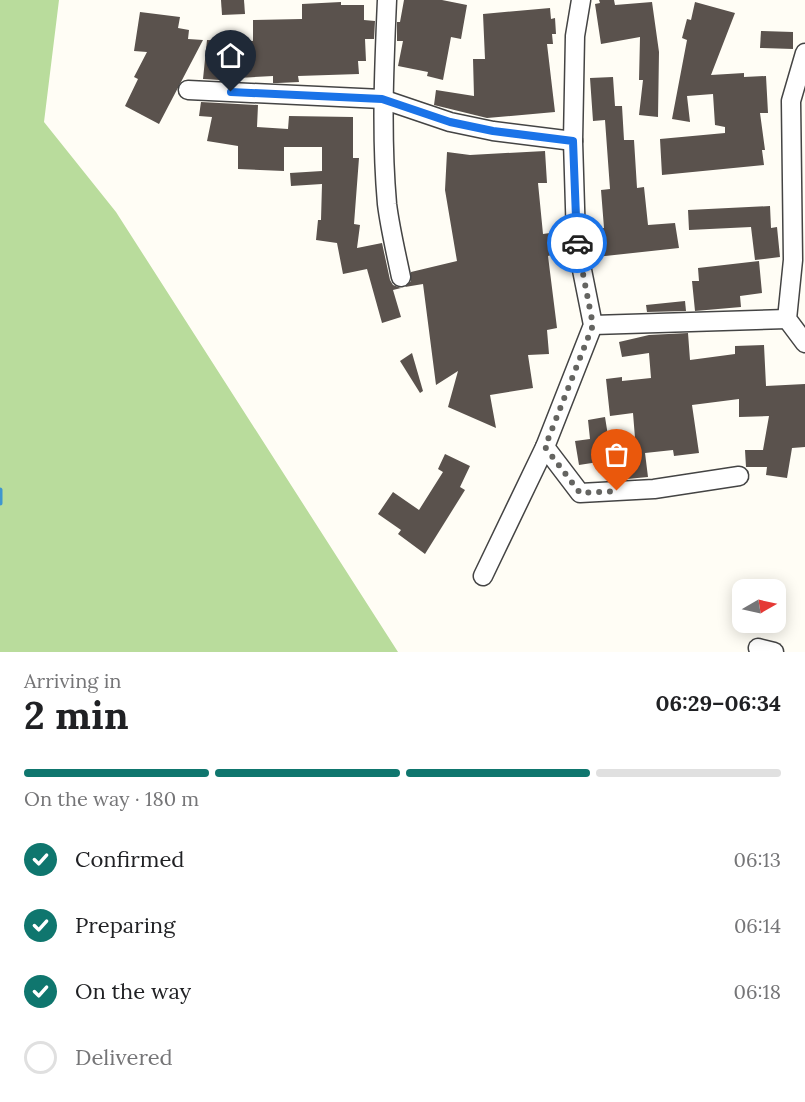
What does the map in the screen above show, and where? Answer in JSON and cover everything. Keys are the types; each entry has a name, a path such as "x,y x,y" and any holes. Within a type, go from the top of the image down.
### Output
{"street":[{"path":"387,0 382,99 388,207 401,277"},
{"path":"483,576 545,447 593,325 576,240 573,141 575,36 581,0"},
{"path":"805,53 791,100 793,260 787,319 805,343"},
{"path":"188,90 382,99 450,122 493,131 573,141"},
{"path":"593,325 787,319"},
{"path":"545,447 580,493 654,489 739,476"}],"green space":[{"path":"0,0 59,0 44,122 116,212 398,652 0,652"}],"building":[{"path":"221,0 244,0 245,14 222,15"},
{"path":"404,0 442,0 467,5 461,39 451,37 443,80 427,76 428,72 398,66 403,41 397,41 397,22 400,22"},
{"path":"599,0 614,0 615,5 652,2 659,52 658,117 639,115 643,80 639,80 640,37 601,44 595,4 600,3"},
{"path":"341,2 341,5 364,5 364,20 375,21 374,39 365,39 366,61 358,61 359,74 298,76 299,82 278,83 273,83 273,76 238,78 238,81 203,79 207,40 253,41 253,20 302,19 302,4"},
{"path":"695,2 735,13 711,75 744,73 744,77 766,76 768,113 760,113 765,150 762,150 764,165 662,175 660,139 725,133 725,127 715,125 713,94 687,96 690,122 672,119 687,40 682,38 687,19 691,20"},
{"path":"550,8 551,19 555,18 556,34 552,34 553,44 547,44 555,112 487,118 434,105 436,90 474,96 473,59 485,59 483,14"},
{"path":"140,12 180,17 178,28 189,30 188,39 203,40 159,124 125,106 138,79 134,77 147,52 134,51"},
{"path":"761,31 793,32 793,49 760,48"},
{"path":"613,77 615,106 622,106 624,140 634,140 637,188 644,187 648,225 675,223 679,248 596,257 593,229 604,228 601,190 610,189 605,120 593,121 590,78"},
{"path":"201,102 258,105 257,127 288,129 289,116 353,117 353,158 359,158 354,224 360,225 357,248 382,243 390,280 393,285 401,288 393,290 401,317 382,323 367,269 343,274 337,243 316,240 318,220 321,220 322,184 291,186 290,173 322,171 322,147 284,147 284,171 238,169 238,146 207,141 212,117 199,116"},
{"path":"545,151 547,183 538,183 543,234 550,233 555,254 548,256 557,328 547,330 549,354 528,355 533,388 490,395 496,428 448,407 458,371 436,385 423,284 405,287 411,281 411,272 457,261 445,190 447,152 470,155"},
{"path":"770,206 771,228 777,227 780,257 755,260 751,227 689,230 688,210"},
{"path":"759,261 762,293 740,296 741,307 695,311 692,281 699,281 698,268"},
{"path":"685,301 686,311 647,312 646,305"},
{"path":"688,333 690,360 735,354 735,346 764,345 766,386 805,384 805,447 792,448 787,478 766,475 767,467 746,467 745,450 763,450 769,416 739,417 739,399 692,405 699,453 674,456 673,450 645,453 648,477 627,479 624,458 579,465 575,441 590,439 588,420 605,417 609,442 635,438 633,413 610,416 606,379 622,377 622,381 651,378 649,353 622,357 619,342 649,335"},
{"path":"412,353 423,391 420,393 400,361"},
{"path":"445,454 470,466 460,487 465,490 425,554 398,534 401,530 378,514 393,492 419,510 443,472 438,469"}],"waterway":[{"path":"0,490 0,503"}],"way so far":[{"path":"577,243 593,325 545,447 580,493 617,491"}],"route":[{"path":"231,92 382,99 450,122 493,131 573,141 577,243"}]}
